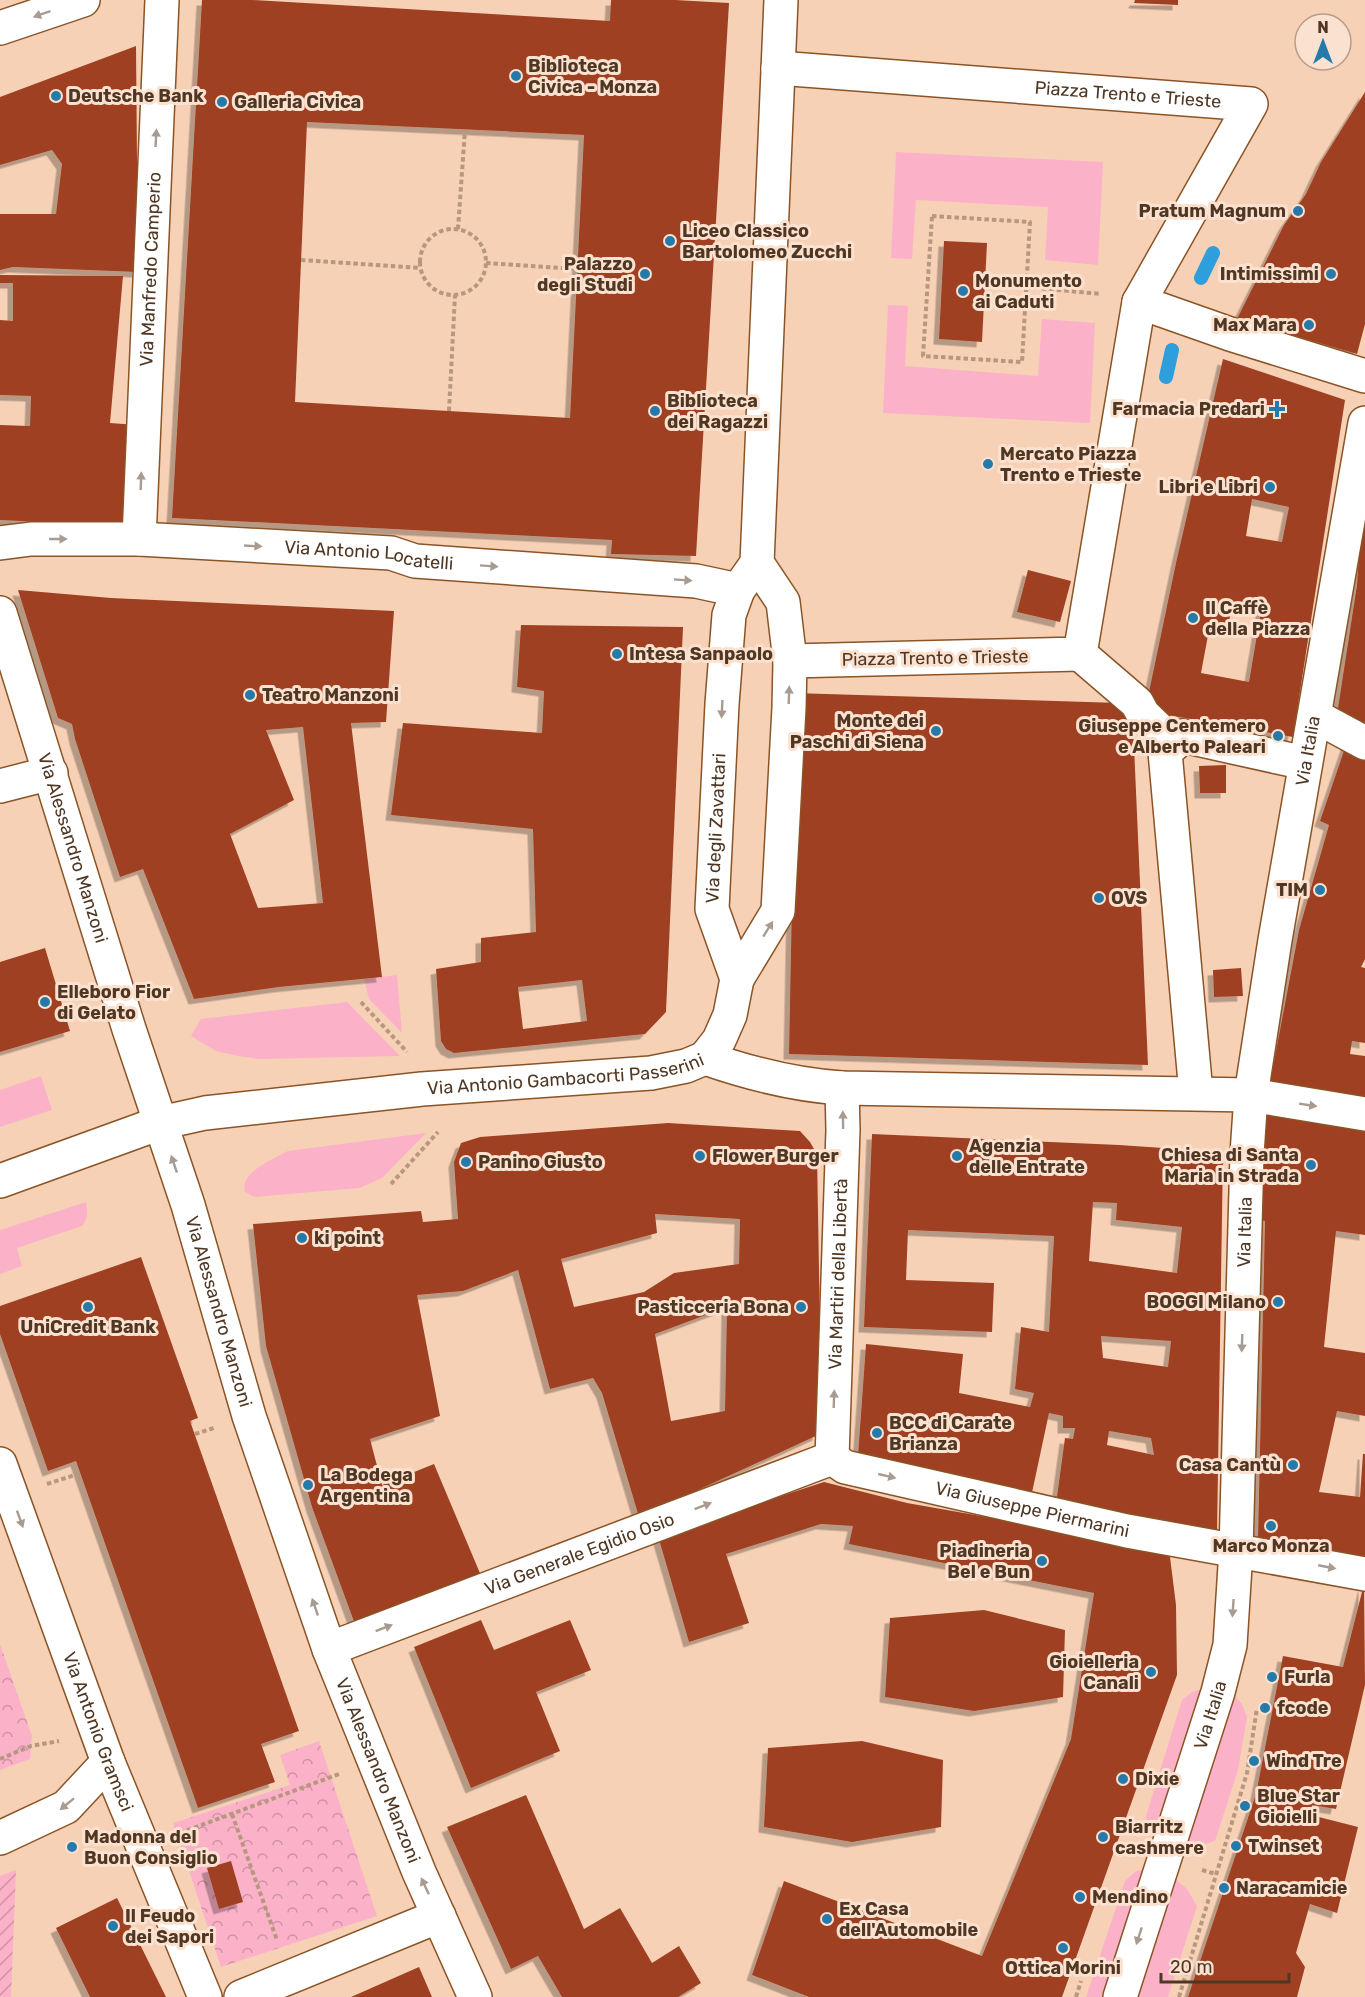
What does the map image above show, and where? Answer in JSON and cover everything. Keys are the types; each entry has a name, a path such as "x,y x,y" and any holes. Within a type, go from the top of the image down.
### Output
{"street":[{"path":"0,28 83,0"},
{"name":"Via Manfredo Camperio","path":"139,539 162,0"},
{"path":"738,590 757,563 781,0"},
{"name":"Piazza Trento e Trieste","path":"778,68 1251,104 1140,302 1080,654 790,661"},
{"path":"1140,302 1230,334 1365,376"},
{"name":"Via Italia","path":"1120,1997 1218,1692 1230,1645 1236,1550 1247,1154 1251,1095 1305,763 1365,423"},
{"name":"Via Antonio Locatelli","path":"0,543 31,539 139,539 391,554 415,561 696,580 738,590"},
{"path":"705,1058 719,1040 730,1015 737,979 778,911 790,661 783,602 757,563"},
{"name":"Via degli Zavattari","path":"737,979 712,909 725,657 729,615 738,590"},
{"name":"Via Alessandro Manzoni","path":"0,613 122,1008 188,1205 249,1416 329,1649 419,1872 475,1997"},
{"path":"1080,654 1136,713 1143,714 1169,740"},
{"path":"1315,716 1365,743"},
{"path":"1169,740 1183,736 1305,763"},
{"path":"1169,740 1165,752 1196,1093"},
{"path":"0,786 51,773"},
{"name":"Via Antonio Gambacorti Passerini","path":"0,1181 160,1123 205,1113 422,1089 651,1073 686,1066 705,1058 752,1074 812,1086 1251,1095 1365,1114"},
{"name":"Via Martiri della Libertà","path":"832,1458 843,1130 842,1088"},
{"name":"Via Giuseppe Piermarini","path":"832,1458 845,1467 1127,1531 1365,1574"},
{"name":"Via Generale Egidio Osio","path":"329,1649 832,1458"},
{"name":"Via Antonio Gramsci","path":"0,1464 103,1748 205,1997"},
{"path":"0,1838 66,1807 103,1748"},
{"path":"241,1997 439,1916"}],"path":[{"path":"458,229 465,130"},
{"path":"932,216 1030,222 1027,287 1022,362 923,356 932,216"},
{"path":"458,229 475,237 485,251 486,262 484,274 478,284 464,293 455,295 443,294 435,290 427,282 420,268 420,257 424,246 434,235 446,230 458,229"},
{"path":"301,260 420,268"},
{"path":"486,262 577,269"},
{"path":"1027,287 1095,293"},
{"path":"449,411 455,295"},
{"path":"361,1002 409,1055"},
{"path":"391,1184 438,1132"},
{"path":"1179,1997 1247,1773 1257,1707"},
{"path":"0,1759 31,1746 103,1748"},
{"path":"143,1847 374,1762"},
{"path":"232,1814 290,1976"}],"green space":[{"path":"896,152 1103,162 1098,265 1045,260 1048,207 916,200 912,259 891,258"},
{"path":"888,305 908,306 905,366 1038,376 1042,319 1095,323 1090,423 883,413"},
{"path":"397,975 402,1033 369,999 364,979"},
{"path":"347,1002 400,1056 260,1059 216,1051 191,1036 201,1019"},
{"path":"41,1076 52,1110 0,1127 0,1090"},
{"path":"426,1133 382,1178 360,1188 254,1197 244,1191 246,1180 253,1171 288,1151"},
{"path":"86,1202 87,1215 82,1226 17,1248 22,1266 0,1274 0,1230"},
{"path":"0,1644 32,1736 30,1759 0,1770"},
{"path":"1205,1688 1157,1838 1148,1830 1146,1816 1182,1700 1192,1692"},
{"path":"1233,1694 1242,1704 1247,1717 1238,1770 1215,1841 1194,1847 1184,1846"},
{"path":"319,1741 377,1916 221,1967 173,1823 290,1785 280,1755"},
{"path":"1148,1869 1104,1997 1086,1997 1125,1881 1136,1871"},
{"path":"16,1870 11,1997 0,1997 0,1876"},
{"path":"1173,1877 1187,1889 1197,1906 1168,1997 1135,1997"}],"building":[{"name":"Palazzo degli Studi","path":"202,0 252,0 610,21 611,0 729,3 696,556 611,554 612,540 172,518","holes":["307,122 584,135 570,418 295,402"]},
{"path":"1135,0 1178,0 1178,5 1134,3"},
{"path":"136,46 138,272 13,267 0,270 0,214 56,214 62,164 52,150 0,165 0,97"},
{"path":"1365,92 1365,324 1357,354 1237,319 1284,225 1306,194 1321,162"},
{"name":"Monumento ai Caduti","path":"944,241 987,243 982,342 939,339"},
{"path":"0,275 123,276 110,423 137,425 130,526 0,520 0,425 30,426 31,396 0,395 0,320 13,321 13,283 0,283"},
{"path":"1223,359 1345,400 1293,737 1145,711","holes":["1252,499 1289,507 1282,542 1246,536","1232,606 1261,611 1249,682 1201,673 1209,630 1227,632"]},
{"path":"1363,494 1365,494 1365,731 1336,721 1357,585"},
{"path":"1028,570 1071,581 1060,622 1017,612"},
{"path":"18,590 111,598 394,611 386,722 351,723 382,977 279,987 194,999 143,869 120,877 72,724 58,718","holes":["303,727 323,903 258,908 230,834 294,800 266,730"]},
{"path":"521,625 683,627 666,1012 645,1034 454,1053 446,1049 441,1041 436,969 481,962 481,938 536,932 533,829 391,815 403,723 542,733 544,691 517,687","holes":["582,980 587,1021 523,1029 518,987"]},
{"path":"793,693 1119,703 1133,723 1148,1065 789,1054 794,797"},
{"path":"1348,739 1365,750 1365,959 1361,967 1365,968 1365,1043 1352,1041 1350,1054 1365,1056 1365,1105 1269,1088 1299,930 1329,825 1320,821"},
{"path":"1226,765 1226,793 1200,793 1199,766"},
{"path":"45,948 70,1031 0,1052 0,962"},
{"path":"1241,968 1243,996 1214,997 1213,970"},
{"path":"1264,1115 1365,1129 1365,1235 1336,1231 1324,1347 1365,1353 1365,1416 1337,1411 1319,1492 1360,1497 1363,1454 1365,1454 1365,1567 1258,1539 1265,1221 1250,1219"},
{"path":"668,1123 800,1131 817,1154 821,1388 818,1435 639,1517 602,1393 593,1378 550,1389 518,1270 463,1291 417,1295 440,1416 370,1439 382,1485 434,1464 482,1578 356,1627 312,1507 266,1346 253,1224 421,1211 423,1222 458,1219 454,1162 461,1143 480,1137","holes":["655,1214 740,1219 739,1264 674,1273 644,1292 574,1307 561,1259 657,1233","727,1307 725,1411 671,1421 655,1334"]},
{"path":"872,1134 1223,1152 1217,1534 1056,1504 1065,1438 1073,1439 1075,1428 1063,1428 1063,1416 1049,1413 1030,1502 858,1456 866,1344 963,1354 959,1393 1030,1407 1034,1393 1015,1389 1021,1327 1049,1332 1054,1236 908,1230 906,1280 994,1283 992,1332 864,1327","holes":["1093,1202 1117,1203 1116,1220 1182,1227 1177,1273 1089,1261","1101,1336 1171,1341 1168,1367 1103,1358","1109,1431 1151,1438 1154,1455 1107,1445"]},
{"path":"141,1257 198,1418 190,1421 299,1731 261,1744 275,1782 198,1808 76,1461 48,1471 0,1334 0,1306"},
{"path":"824,1482 907,1503 1169,1549 1176,1605 1177,1675 1062,1997 809,1997 752,1975 784,1881 982,1956 1071,1739 1094,1593 849,1544 853,1526 821,1524 726,1554 749,1623 689,1642 658,1536"},
{"path":"1364,1584 1365,1685 1336,1809 1312,1805 1311,1815 1358,1827 1337,1913 1310,1904 1296,1953 1305,1967 1297,1997 1188,1997 1256,1794 1283,1656 1343,1667"},
{"path":"984,1610 1065,1630 1063,1697 974,1711 885,1697 890,1618"},
{"path":"481,1620 494,1650 570,1620 591,1670 536,1692 560,1751 471,1788 414,1647"},
{"path":"862,1741 943,1760 941,1827 852,1842 764,1827 768,1748"},
{"path":"526,1795 584,1929 620,1908 652,1963 679,1946 701,1983 678,1997 562,1997 538,1956 511,1969 447,1827"},
{"path":"231,1861 243,1902 219,1909 207,1868"},
{"path":"117,1898 166,1997 90,1997 56,1928"},
{"path":"419,1967 432,1997 351,1997"}],"waterway":[{"path":"1201,278 1213,253"},
{"path":"1166,377 1172,350"}],"place":[{"name":"Biblioteca Civica - Monza","path":"516,76"},
{"name":"Deutsche Bank","path":"56,96"},
{"name":"Galleria Civica","path":"222,102"},
{"name":"Pratum Magnum","path":"1298,211"},
{"name":"Liceo Classico Bartolomeo Zucchi","path":"670,241"},
{"name":"Palazzo degli Studi","path":"645,274"},
{"name":"Intimissimi","path":"1331,274"},
{"name":"Monumento ai Caduti","path":"963,291"},
{"name":"Max Mara","path":"1309,325"},
{"name":"Farmacia Predari","path":"1277,409"},
{"name":"Biblioteca dei Ragazzi","path":"655,411"},
{"name":"Mercato Piazza Trento e Trieste","path":"988,464"},
{"name":"Libri e Libri","path":"1270,487"},
{"name":"Il Caffè della Piazza","path":"1193,618"},
{"name":"Intesa Sanpaolo","path":"617,654"},
{"name":"Teatro Manzoni","path":"250,695"},
{"name":"Monte dei Paschi di Siena","path":"936,731"},
{"name":"Giuseppe Centemero e Alberto Paleari","path":"1278,736"},
{"name":"TIM","path":"1320,890"},
{"name":"OVS","path":"1099,898"},
{"name":"Elleboro Fior di Gelato","path":"45,1002"},
{"name":"Flower Burger","path":"700,1156"},
{"name":"Agenzia delle Entrate","path":"957,1156"},
{"name":"Panino Giusto","path":"466,1162"},
{"name":"Chiesa di Santa Maria in Strada","path":"1311,1165"},
{"name":"ki point","path":"302,1238"},
{"name":"BOGGI Milano","path":"1278,1302"},
{"name":"UniCredit Bank","path":"88,1307"},
{"name":"Pasticceria Bona","path":"801,1307"},
{"name":"BCC di Carate Brianza","path":"877,1433"},
{"name":"Casa Cantù","path":"1293,1465"},
{"name":"La Bodega Argentina","path":"308,1485"},
{"name":"Marco Monza","path":"1271,1526"},
{"name":"Piadineria Bel e Bun","path":"1042,1561"},
{"name":"Gioielleria Canali","path":"1151,1672"},
{"name":"Furla","path":"1272,1677"},
{"name":"fcode","path":"1265,1708"},
{"name":"Wind Tre","path":"1254,1761"},
{"name":"Dixie","path":"1123,1779"},
{"name":"Blue Star Gioielli","path":"1245,1806"},
{"name":"Biarritz cashmere","path":"1103,1837"},
{"name":"Twinset","path":"1236,1846"},
{"name":"Madonna del Buon Consiglio","path":"72,1847"},
{"name":"Naracamicie","path":"1224,1888"},
{"name":"Mendino","path":"1080,1897"},
{"name":"Ex Casa dell'Automobile","path":"827,1919"},
{"name":"Il Feudo dei Sapori","path":"113,1926"},
{"name":"Ottica Morini","path":"1063,1948"}]}
